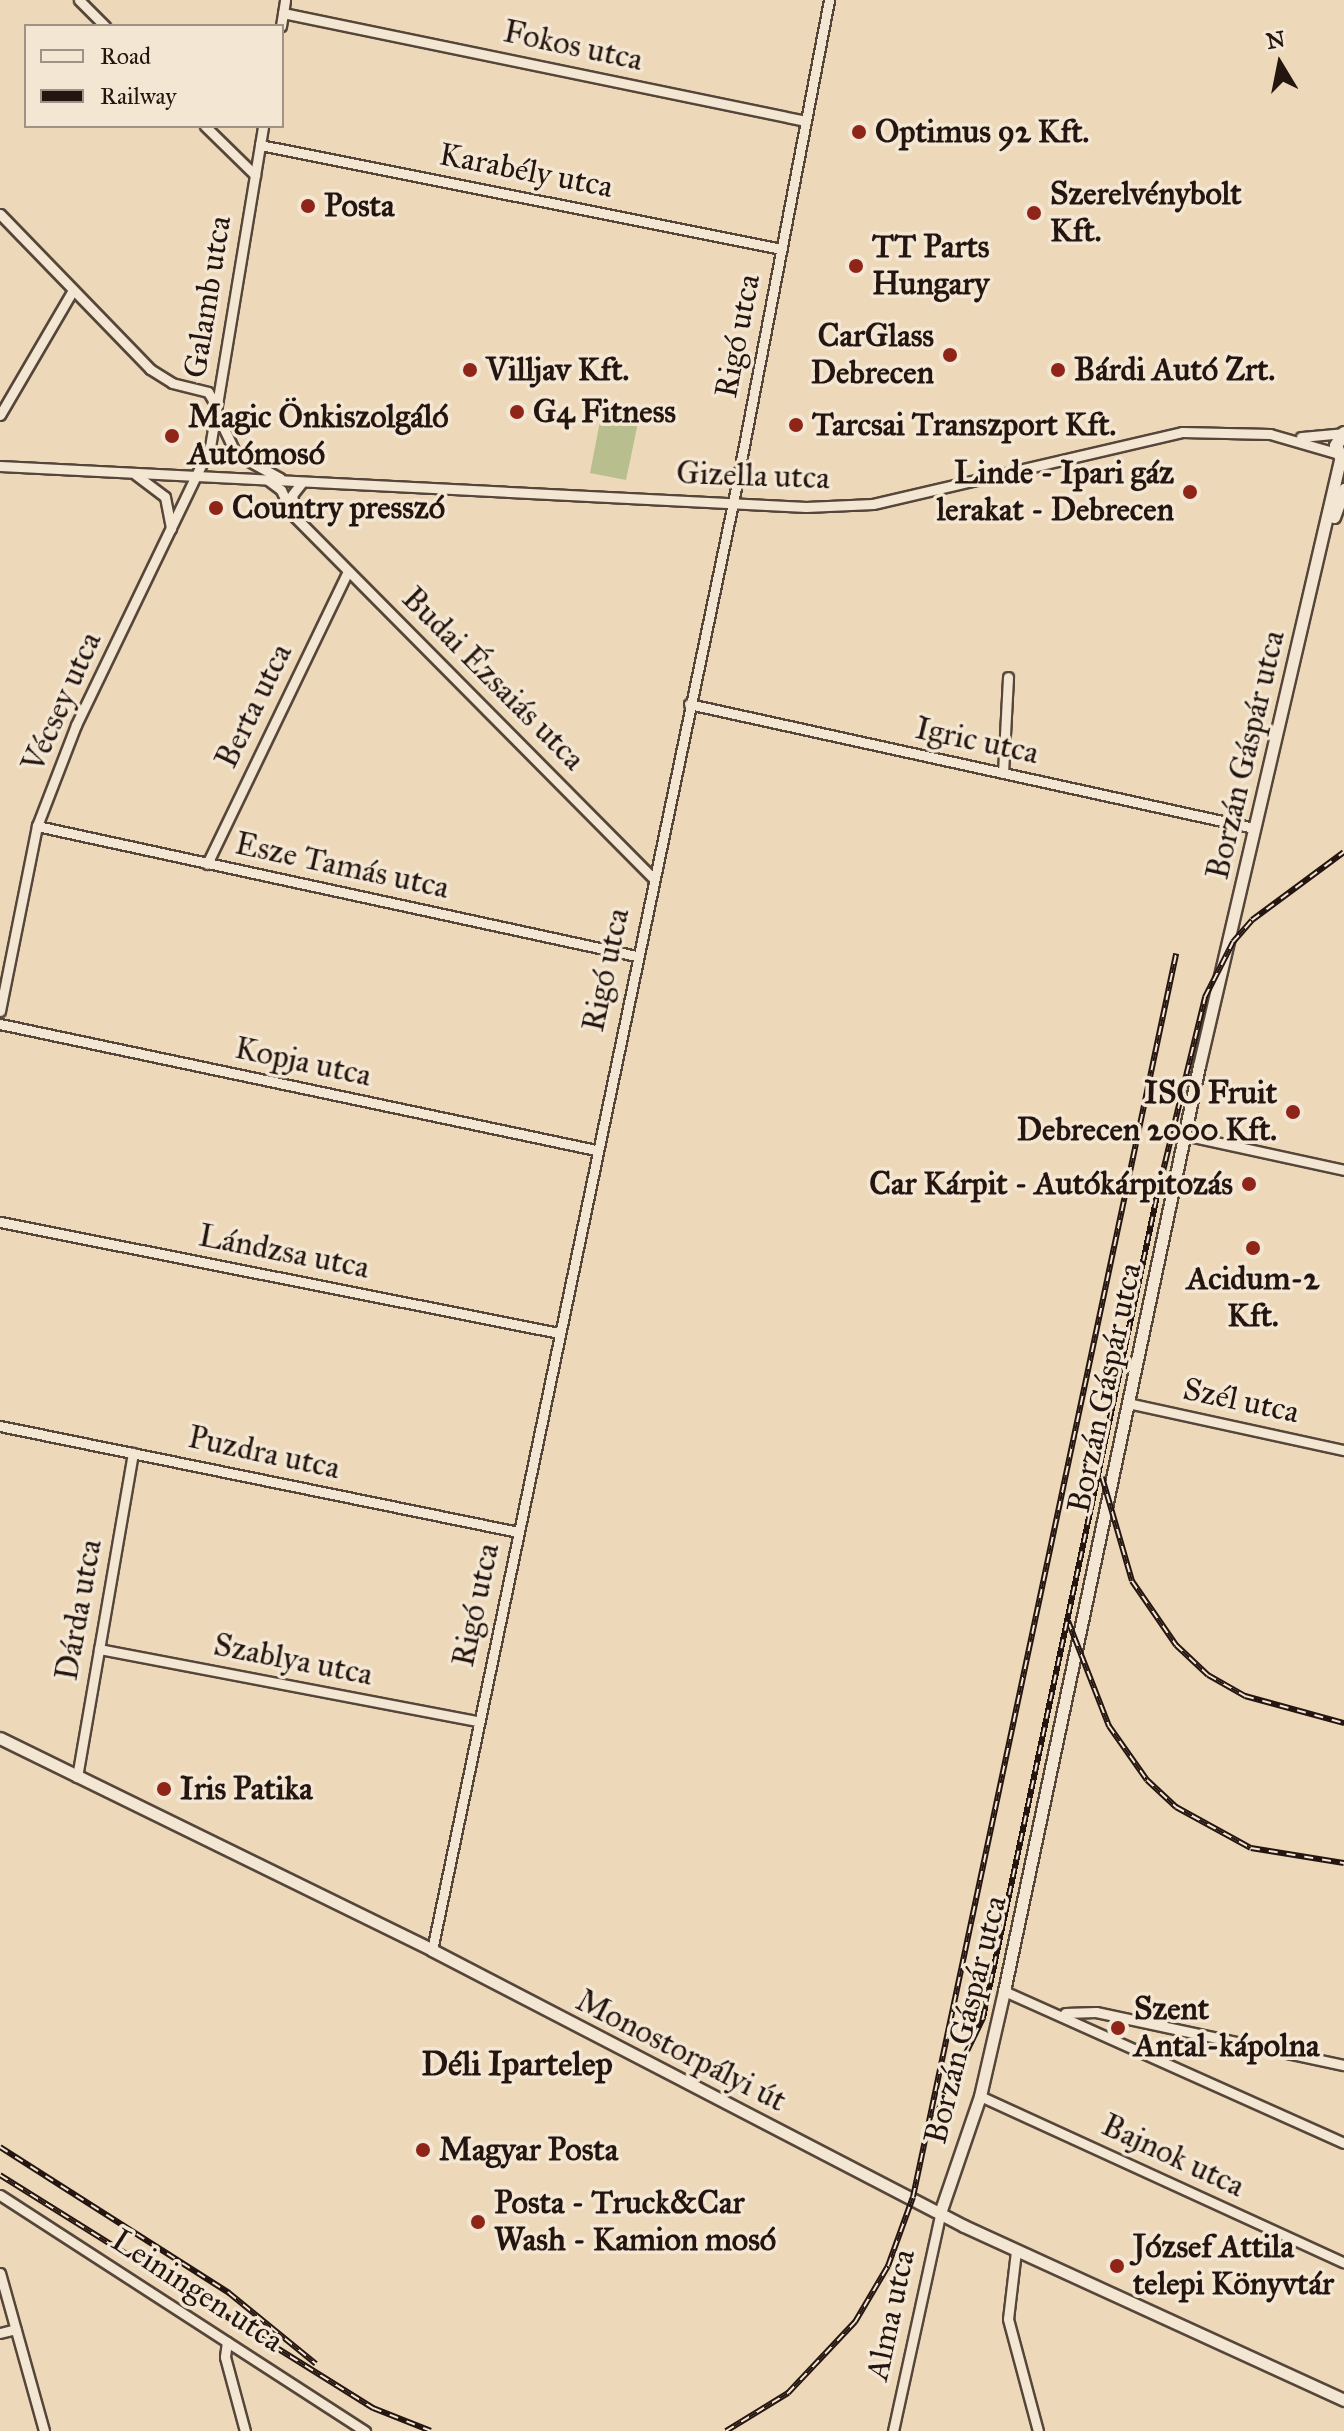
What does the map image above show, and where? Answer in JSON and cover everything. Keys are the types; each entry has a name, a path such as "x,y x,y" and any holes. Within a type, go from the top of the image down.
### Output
{"main road":[{"path":"1340,459 1344,433"}],"street":[{"path":"79,0 103,24"},
{"path":"281,24 285,0"},
{"name":"Rigó utca","path":"432,1950 652,877 733,503 829,0"},
{"name":"Fokos utca","path":"283,13 806,121"},
{"path":"207,128 255,175"},
{"name":"Galamb utca","path":"199,475 217,410 220,371 263,128"},
{"name":"Karabély utca","path":"260,145 782,249"},
{"path":"0,214 150,369 172,383 208,392 236,454 249,465 288,482"},
{"path":"0,415 73,290"},
{"path":"190,386 209,382 220,371"},
{"name":"Gizella utca","path":"0,466 733,503 873,504 1182,432 1297,438 1344,433"},
{"name":"Gizella utca","path":"1297,438 1340,459"},
{"name":"Borzán Gáspár utca","path":"941,2210 980,2096 1004,1991 1184,1135 1340,459"},
{"path":"129,472 154,484 165,497 171,533"},
{"name":"Vécsey utca","path":"0,1011 37,826 76,725 199,475"},
{"name":"Budai Ézsaiás utca","path":"269,481 297,517 348,571 652,877"},
{"path":"297,517 292,495 302,482"},
{"name":"Borzán Gáspár utca","path":"1315,574 1344,489"},
{"name":"Berta utca","path":"207,864 348,571"},
{"path":"1003,773 1008,677"},
{"name":"Igric utca","path":"689,704 1254,828"},
{"name":"Esze Tamás utca","path":"37,826 636,956"},
{"name":"Kopja utca","path":"0,1024 596,1150"},
{"path":"1184,1135 1344,1170"},
{"name":"Lándzsa utca","path":"0,1222 559,1333"},
{"name":"Szél utca","path":"1128,1403 1344,1450"},
{"name":"Puzdra utca","path":"0,1426 518,1532"},
{"name":"Dárda utca","path":"77,1777 133,1453"},
{"name":"Szablya utca","path":"99,1649 478,1721"},
{"name":"Monostorpályi út","path":"0,1738 432,1950 1016,2251 1344,2400"},
{"path":"1004,1991 1063,2013 1344,2143"},
{"path":"1063,2013 1096,2012 1344,2065"},
{"name":"Bajnok utca","path":"980,2096 1344,2263"},
{"name":"Leiningen utca","path":"0,2195 365,2431"},
{"name":"Alma utca","path":"893,2431 941,2210"},
{"path":"1016,2251 1008,2319 1038,2431"},
{"path":"0,2273 44,2431"},
{"path":"0,2333 16,2329"},
{"path":"227,2342 225,2357 245,2431"}],"green space":[{"path":"603,406 640,413 626,480 590,473"}],"railway":[{"path":"935,2117 983,2018 1157,1196 1205,997 1233,942 1252,920 1344,852"},
{"path":"726,2431 788,2393 855,2322 888,2266 913,2197 1176,954"},
{"path":"1102,1477 1132,1581 1176,1645 1208,1675 1245,1696 1344,1723"},
{"path":"1068,1621 1109,1726 1147,1780 1176,1807 1251,1848 1344,1863"},
{"path":"0,2147 229,2293 316,2364"},
{"path":"0,2175 373,2408 431,2431"}],"place":[{"name":"Optimus 92 Kft.","path":"859,132"},
{"name":"Posta","path":"308,206"},
{"name":"Szerelvénybolt Kft.","path":"1034,213"},
{"name":"TT Parts Hungary","path":"856,266"},
{"name":"CarGlass Debrecen","path":"950,355"},
{"name":"Villjav Kft.","path":"470,370"},
{"name":"Bárdi Autó Zrt.","path":"1058,370"},
{"name":"G4 Fitness","path":"517,412"},
{"name":"Tarcsai Transzport Kft.","path":"796,425"},
{"name":"Magic Önkiszolgáló Autómosó","path":"172,436"},
{"name":"Linde - Ipari gáz lerakat - Debrecen","path":"1190,492"},
{"name":"Country presszó","path":"216,508"},
{"name":"ISO Fruit Debrecen 2000 Kft.","path":"1293,1112"},
{"name":"Car Kárpit - Autókárpitozás","path":"1249,1184"},
{"name":"Acidum-2 Kft.","path":"1253,1248"},
{"name":"Iris Patika","path":"164,1789"},
{"name":"Szent Antal-kápolna","path":"1118,2028"},
{"name":"Magyar Posta","path":"423,2150"},
{"name":"Posta - Truck&Car Wash - Kamion mosó","path":"478,2222"},
{"name":"József Attila telepi Könyvtár","path":"1117,2266"}],"district":[{"name":"Déli Ipartelep","path":"517,2064"}]}
